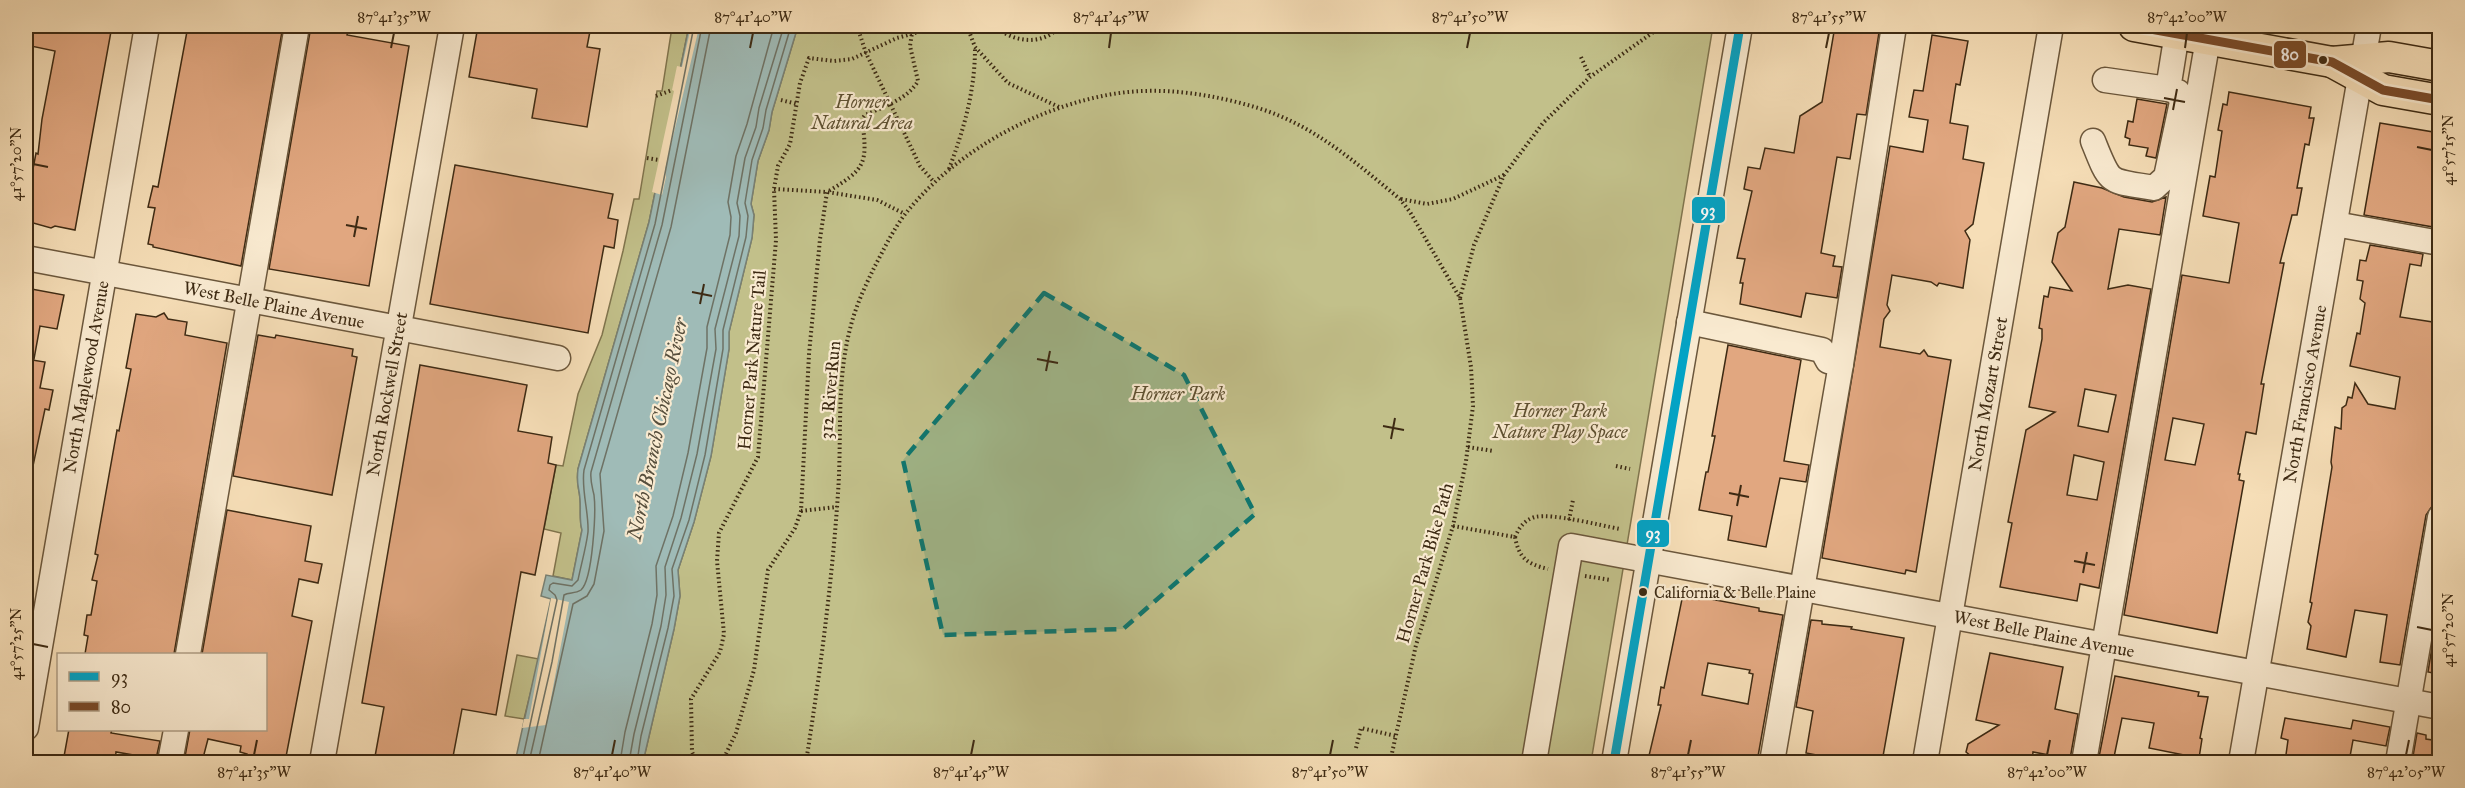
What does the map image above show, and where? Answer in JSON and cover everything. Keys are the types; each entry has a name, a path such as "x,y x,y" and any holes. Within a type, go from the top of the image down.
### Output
{"main road":[{"path":"2134,26 2362,68 2389,57 2439,66"},
{"path":"2362,68 2383,90 2439,100"}],"street":[{"name":"North Maplewood Avenue","path":"26,728 147,26"},
{"path":"188,653 297,26"},
{"name":"North Rockwell Street","path":"322,762 452,26"},
{"path":"1614,762 1740,26"},
{"path":"1772,762 1802,588 1832,357 1894,26"},
{"name":"North Mozart Street","path":"1924,762 2051,26"},
{"name":"North Francisco Avenue","path":"2241,762 2369,26"},
{"path":"2168,89 2177,33"},
{"path":"2084,762 2208,39"},
{"path":"2093,141 2107,175 2115,181 2154,188 2166,177 2182,102 2178,92 2105,80"},
{"path":"2335,224 2439,243"},
{"name":"West Belle Plaine Avenue","path":"26,258 558,358"},
{"path":"1689,322 1832,357"},
{"path":"2398,762 2439,517"},
{"name":"West Belle Plaine Avenue","path":"1534,762 1571,546 2439,707"},
{"path":"170,762 176,731"}],"path":[{"path":"857,26 866,53 920,166 934,182"},
{"path":"723,762 736,733 754,670 768,570 795,528 801,511 808,354 819,239 827,192 858,171 865,160 862,119 865,115 891,103 914,88 918,81 910,46 913,26"},
{"name":"Horner Park Nature Tail","path":"703,762 695,758 692,752 690,703 720,652 724,634 717,561 719,533 758,457 776,240 774,189 778,166 790,144 800,83 809,58 834,61 852,59 912,32 940,26"},
{"path":"949,169 970,107 975,47 967,26"},
{"path":"994,26 1016,39 1031,40 1045,37 1060,26"},
{"name":"Horner Park Bike Path","path":"1460,298 1474,245 1504,175 1543,123 1590,77 1662,26"},
{"path":"975,47 1008,83 1059,107"},
{"path":"1581,57 1590,77"},
{"path":"656,96 672,90"},
{"name":"Horner Park Bike Path","path":"934,182 949,169 1004,132 1059,107 1114,94 1152,91 1191,92 1260,108 1319,135 1400,199 1410,212 1460,298 1471,368 1473,406 1468,447 1453,526 1416,645 1390,762"},
{"path":"781,100 797,104"},
{"path":"647,158 659,160"},
{"path":"1400,199 1426,204 1453,199 1504,175"},
{"name":"312 RiverRun","path":"806,762 821,668 833,569 840,403 844,357 850,327 869,279 905,214 934,182"},
{"path":"774,189 827,192 877,200 905,214"},
{"path":"1468,447 1493,451"},
{"path":"1616,466 1630,469"},
{"path":"1569,520 1573,500"},
{"path":"801,511 837,507"},
{"path":"1554,570 1530,564 1518,551 1515,537 1521,525 1533,517 1548,516 1620,529"},
{"path":"1453,526 1515,537"},
{"path":"1584,575 1611,580"},
{"path":"1356,748 1361,728 1396,736"}],"highlighted area":[{"path":"1044,293 1184,375 1255,514 1123,629 943,635 903,460"}],"green space":[{"path":"666,26 689,26 649,222 578,469 577,482 582,530 572,580 553,576 561,533 544,529 556,465 563,466 578,394 602,335 634,199 639,199 657,91 662,91 672,27"},
{"name":"Horner Park","path":"798,26 1713,26 1591,762 643,762 674,629 680,596 678,570 694,522 711,456 729,349 729,332 752,238 754,215 751,204 758,161"},
{"path":"517,655 539,659 524,719 505,716"}],"water":[{"name":"North Branch Chicago River","path":"689,26 798,26 758,161 751,204 754,215 752,238 729,332 729,349 711,456 694,522 678,570 680,596 674,629 643,762 515,762 551,599 541,596 546,575 572,580 582,530 577,482 578,469 649,222"}],"pier":[{"path":"690,31 698,32 665,170 666,177 662,195 652,192 674,91 672,90 677,66 682,67"},
{"path":"551,598 569,602 546,725 522,728 524,719 529,719"}],"building":[{"path":"26,26 61,33 61,31 69,32 71,26 112,26 75,230 55,226 51,228 26,221 30,195 28,195 36,153 38,154 55,51 26,45"},
{"path":"188,26 283,26 241,266 148,244 155,208 148,207 153,186 158,187"},
{"path":"311,26 349,26 347,35 409,46 369,286 269,269"},
{"path":"478,26 591,26 587,47 600,49 587,127 532,118 537,89 469,77"},
{"path":"1835,26 1880,26 1866,115 1857,114 1850,159 1837,157 1821,253 1835,256 1833,266 1842,267 1837,298 1806,293 1801,317 1740,304 1743,283 1740,283 1745,259 1737,258 1752,191 1744,189 1748,167 1760,169 1765,148 1794,153 1800,116 1822,102"},
{"path":"1932,35 1968,41 1960,85 1956,84 1950,123 1968,126 1963,159 1984,163 1973,224 1965,231 1970,240 1963,288 1939,283 1937,286 1931,282 1892,275 1887,305 1890,311 1884,319 1880,347 1920,354 1924,350 1928,356 1951,360 1916,572 1906,570 1905,574 1822,558 1890,146 1923,152 1928,120 1909,117 1914,90 1923,91"},
{"path":"2229,92 2311,107 2309,118 2314,118 2309,145 2305,144 2297,188 2302,188 2297,215 2292,215 2280,263 2284,263 2261,384 2264,384 2256,434 2246,432 2238,474 2240,474 2239,480 2244,481 2217,633 2124,615 2182,275 2229,283 2239,223 2203,216 2210,176 2215,177 2222,131 2218,130 2223,104 2227,105","holes":["2173,418 2204,424 2195,465 2165,460"]},
{"path":"2137,99 2167,104 2156,158 2146,156 2148,148 2129,145 2130,139 2125,137 2128,121 2133,122"},
{"path":"2380,123 2439,133 2439,228 2364,215"},
{"path":"455,165 613,194 608,218 618,220 614,248 604,246 588,333 430,304"},
{"path":"2074,182 2102,188 2124,197 2152,202 2166,197 2160,235 2119,229 2108,289 2128,285 2151,289 2099,588 2080,584 2077,601 2000,587 2012,523 2008,522 2026,430 2055,412 2029,407 2042,339 2042,329 2039,328 2044,296 2048,297 2050,287 2072,291 2052,262 2058,233 2065,227","holes":["2085,389 2116,395 2108,432 2078,426","2074,455 2104,462 2097,500 2067,495"]},
{"path":"2370,245 2423,254 2421,266 2410,264 2400,317 2439,323 2439,463 2433,505 2426,515 2400,665 2380,662 2387,615 2355,610 2346,657 2307,649 2311,626 2308,622 2312,603 2310,602 2332,467 2335,427 2341,429 2342,408 2346,405 2348,397 2352,398 2355,383 2368,404 2395,409 2400,377 2350,366 2357,333 2360,334 2365,303 2360,299 2363,281 2357,280 2360,260 2366,261"},
{"path":"26,288 64,295 57,329 40,326 34,359 26,358"},
{"path":"164,313 168,319 187,322 185,335 227,343 174,653 85,653 88,636 84,635 87,615 91,615 97,581 92,580 98,555 95,554 117,430 119,431 131,369 126,368 136,314 156,317"},
{"path":"258,335 275,338 276,335 353,349 352,356 357,357 332,495 233,476"},
{"path":"1728,345 1801,360 1784,461 1809,465 1806,482 1780,478 1766,547 1728,540 1732,516 1699,510 1715,436 1712,436"},
{"path":"26,359 45,362 40,388 53,390 49,410 45,409 33,466 26,465"},
{"path":"420,365 527,385 518,431 552,437 548,463 556,465 535,575 521,572 496,715 462,709 452,762 374,762 384,707 362,703"},
{"path":"227,510 311,526 305,561 322,564 318,583 299,579 292,616 312,621 285,762 245,762 247,754 240,752 241,746 208,739 202,762 184,762 190,731 267,731 267,653 202,653"},
{"path":"1683,594 1759,608 1759,611 1783,615 1757,762 1648,760 1661,705 1658,705 1661,687 1664,688","holes":["1708,663 1750,670 1749,673 1753,674 1748,704 1702,695"]},
{"path":"2439,604 2439,665 2438,674 2428,672"},
{"path":"1811,620 1822,621 1822,624 1852,627 1851,629 1904,638 1882,762 1853,762 1806,753 1813,711 1796,707"},
{"path":"1990,653 2063,667 2055,709 2078,714 2070,759 2033,752 2032,762 1970,762 1971,756 1966,752 1968,744 1999,725 1976,720"},
{"path":"2115,676 2199,692 2198,696 2208,697 2200,738 2202,739 2199,758 2149,748 2154,723 2122,718 2113,762 2098,762"},
{"path":"2285,718 2351,729 2353,720 2390,727 2386,746 2353,740 2349,762 2285,762 2288,740 2281,738"},
{"path":"69,731 112,731 111,733 160,741 156,759 116,752 115,762 63,762"},
{"path":"2417,733 2426,735 2426,739 2439,741 2439,762 2412,762"}],"transit line":[{"name":"93","path":"1614,762 1740,26"},
{"name":"80","path":"2134,26 2332,62 2383,90 2440,100"}],"place":[{"name":"California & Belle Plaine","path":"1643,592"}],"park label":[{"name":"Horner Natural Area","path":"862,112"},
{"name":"Horner Park Nature Play Space","path":"1560,421"}]}
